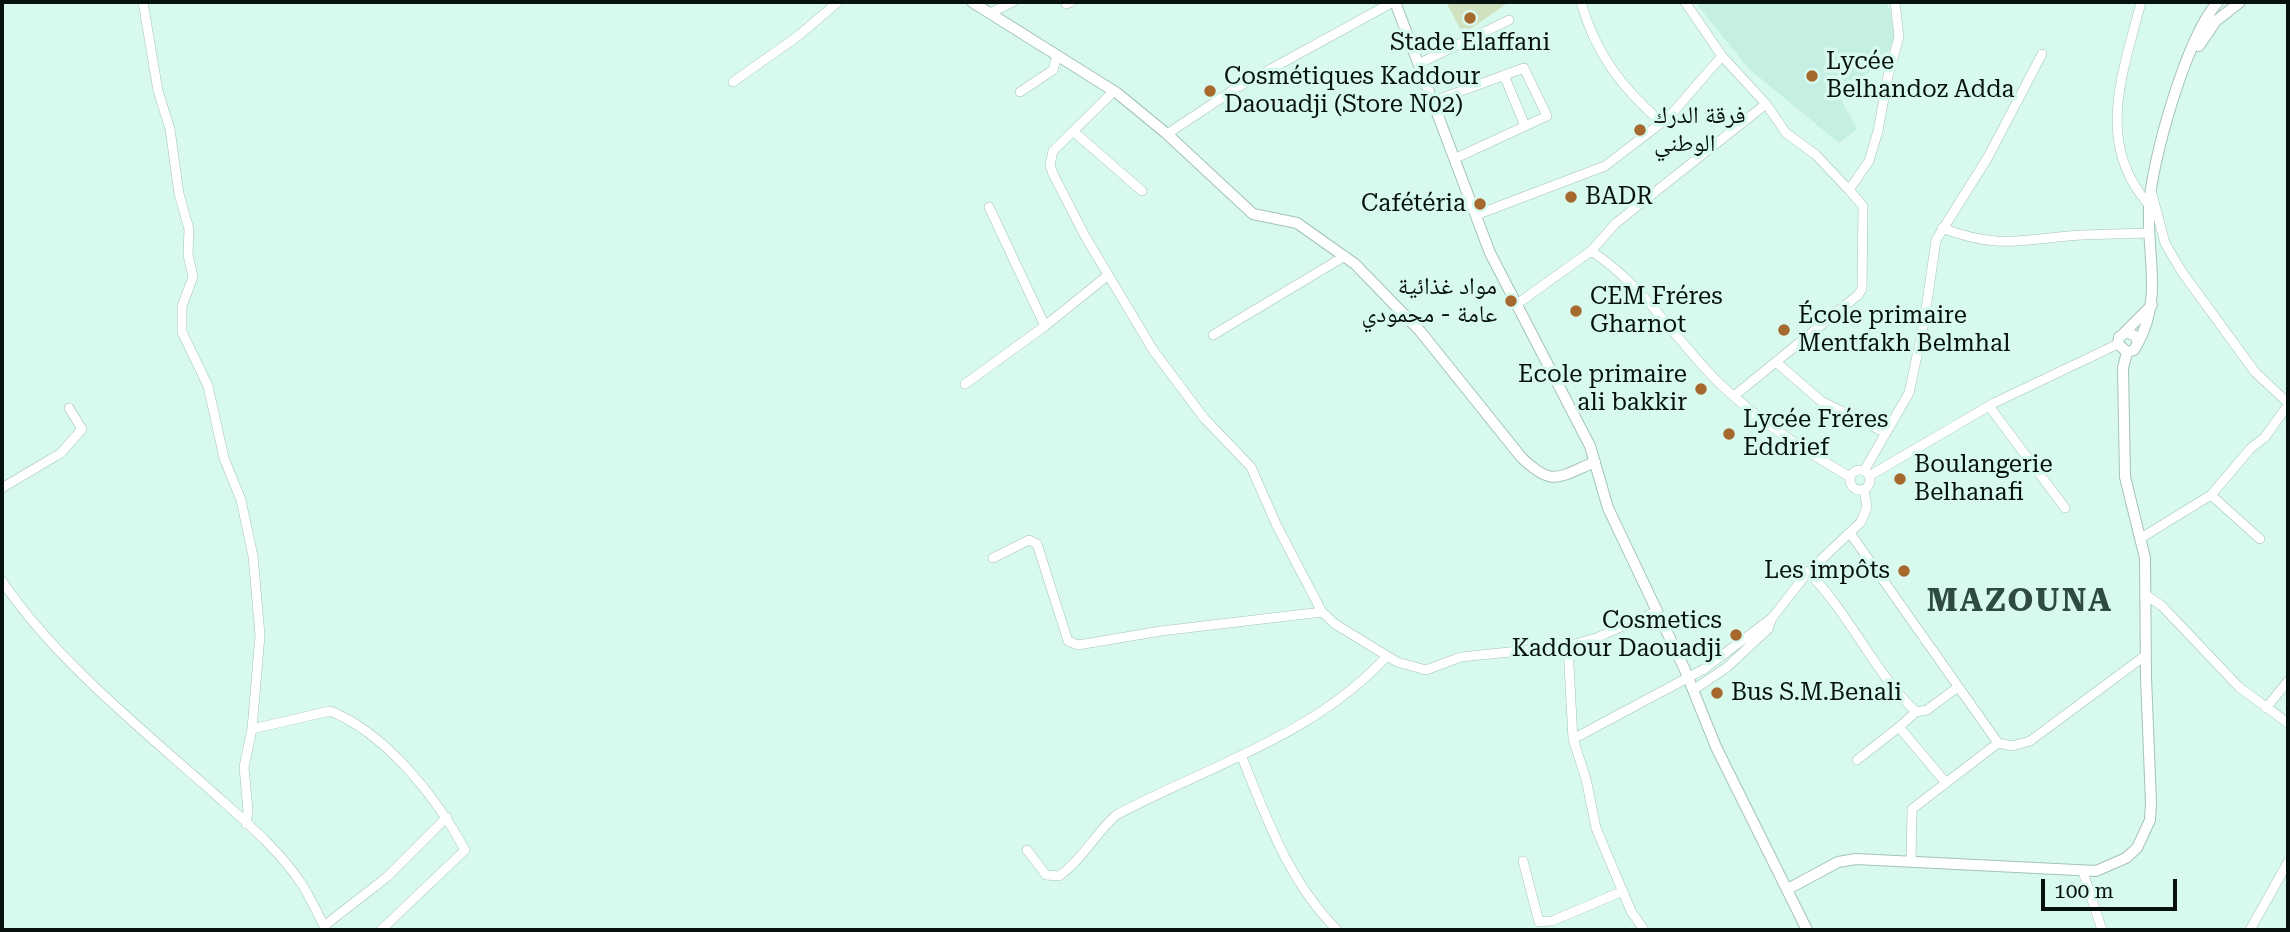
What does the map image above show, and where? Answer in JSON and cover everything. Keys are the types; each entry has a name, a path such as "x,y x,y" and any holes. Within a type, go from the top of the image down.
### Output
{"main road":[{"path":"972,2 1114,91 1167,134 1253,214 1297,223 1345,256 1395,302 1521,457 1539,474 1559,476 1595,462"},
{"path":"1394,2 1420,63 1490,253 1576,415 1595,462 1608,508 1688,677 1716,747 1807,930"},
{"path":"1788,889 1838,862 1856,859 2083,872 2110,867 2126,858 2145,836 2150,820 2146,595 2141,537 2125,477 2123,368 2127,352 2137,345 2148,323 2152,305 2154,282 2149,205 2160,143 2186,66 2206,19 2218,2"},
{"path":"2186,66 2216,21 2240,2"},
{"path":"2127,352 2118,344 2124,333 2152,305"},
{"path":"2124,333 2136,336 2137,345"}],"street":[{"path":"143,2 158,92 170,129 179,194 189,229 188,255 193,277 182,306 181,332 208,386 224,458 241,500 253,556 260,635 252,729 244,767 248,811 246,824"},
{"path":"733,82 798,36 838,2"},
{"path":"990,13 1013,2"},
{"path":"1167,134 1238,87 1394,2"},
{"path":"1581,2 1590,33 1611,71 1633,98 1661,122"},
{"path":"1685,2 1722,56 1766,104 1786,133 1816,155 1863,206 1861,289 1858,295 1734,396"},
{"path":"1849,190 1869,161 1878,131 1891,61 1899,37 1895,2"},
{"path":"2141,2 2122,79 2117,141 2120,157 2133,187 2149,205"},
{"path":"1420,63 1509,20"},
{"path":"1573,739 1688,677 1772,618 1808,572 1861,522 1867,507 1864,490 1870,482 1867,473 1909,393 1924,323 1936,240 1988,157 2042,54"},
{"path":"1020,92 1053,70 1057,56"},
{"path":"1476,215 1605,166 1661,122 1722,56"},
{"path":"1434,101 1524,68 1547,116 1455,158"},
{"path":"1504,75 1525,126"},
{"path":"1114,91 1053,151 1049,165 1107,276 1173,379 1229,447 1251,467 1277,526 1322,612 1358,641 1397,662 1426,670 1461,657 1568,646 1596,638 1657,611"},
{"path":"1517,304 1591,251 1616,223 1766,104"},
{"path":"1073,131 1142,191"},
{"path":"2141,537 2211,495 2251,448 2265,437 2288,404 2255,372 2182,272 2165,243 2151,192"},
{"path":"989,207 1045,326"},
{"path":"1942,228 1970,239 2009,244 2066,236 2149,233"},
{"path":"1591,251 1619,270 1734,396 1774,427 1850,477 1852,486 1864,490"},
{"path":"1213,335 1345,256"},
{"path":"965,384 1045,326 1107,276"},
{"path":"1850,477 1857,470 1867,473 1989,406 2118,344"},
{"path":"1776,362 1821,401 1886,433"},
{"path":"1989,406 2065,508"},
{"path":"2,488 61,453 82,429 69,408"},
{"path":"2211,495 2260,539"},
{"path":"1850,533 1998,743 2012,746 2030,741 2146,655"},
{"path":"993,558 1029,540 1037,544 1068,641 1078,645 1161,631 1322,612"},
{"path":"1808,572 1833,597 1884,673 1916,712"},
{"path":"2,581 34,624 68,660 246,824 302,885 325,928 387,877 447,817"},
{"path":"2146,595 2162,606 2222,671 2288,723"},
{"path":"1693,690 1726,668 1768,629 1772,618"},
{"path":"1568,646 1573,739 1586,779 1596,828 1623,891 1644,930"},
{"path":"1027,850 1046,875 1059,877 1075,865 1096,834 1116,815 1320,715 1364,681 1387,656"},
{"path":"2266,708 2288,681"},
{"path":"1857,760 1916,712 1927,710 1958,687"},
{"path":"252,729 330,711 340,715 372,736 447,817 465,850 382,930"},
{"path":"1899,727 1947,783"},
{"path":"1911,861 1912,809 1998,743"},
{"path":"1241,755 1279,849 1298,883 1337,930"},
{"path":"1523,861 1539,922 1552,921 1623,891"},
{"path":"2250,930 2288,862"},
{"path":"2083,872 2102,930"}],"shaded area":[{"name":"Stade Elaffani","path":"1446,2 1509,2 1463,34"},
{"name":"Lycée Belhandoz Adda","path":"1695,2 1885,2 1890,10 1895,36 1885,60 1839,96 1857,129 1839,143 1748,68"}],"place":[{"name":"Stade Elaffani","path":"1470,18"},
{"name":"Lycée Belhandoz Adda","path":"1812,76"},
{"name":"Cosmétiques Kaddour Daouadji (Store N02)","path":"1210,91"},
{"name":"فرقة الدرك الوطني","path":"1640,130"},
{"name":"BADR","path":"1571,197"},
{"name":"Cafétéria","path":"1480,204"},
{"name":"مواد غذائية عامة - محمودي","path":"1511,301"},
{"name":"CEM Fréres Gharnot","path":"1576,311"},
{"name":"École primaire Mentfakh Belmhal","path":"1784,330"},
{"name":"Ecole primaire ali bakkir","path":"1701,389"},
{"name":"Lycée Fréres Eddrief","path":"1729,434"},
{"name":"Boulangerie Belhanafi","path":"1900,479"},
{"name":"Les impôts","path":"1904,571"},
{"name":"Cosmetics Kaddour Daouadji","path":"1736,635"},
{"name":"Bus S.M.Benali","path":"1717,693"}],"district":[{"name":"MAZOUNA","path":"2020,602"}]}
